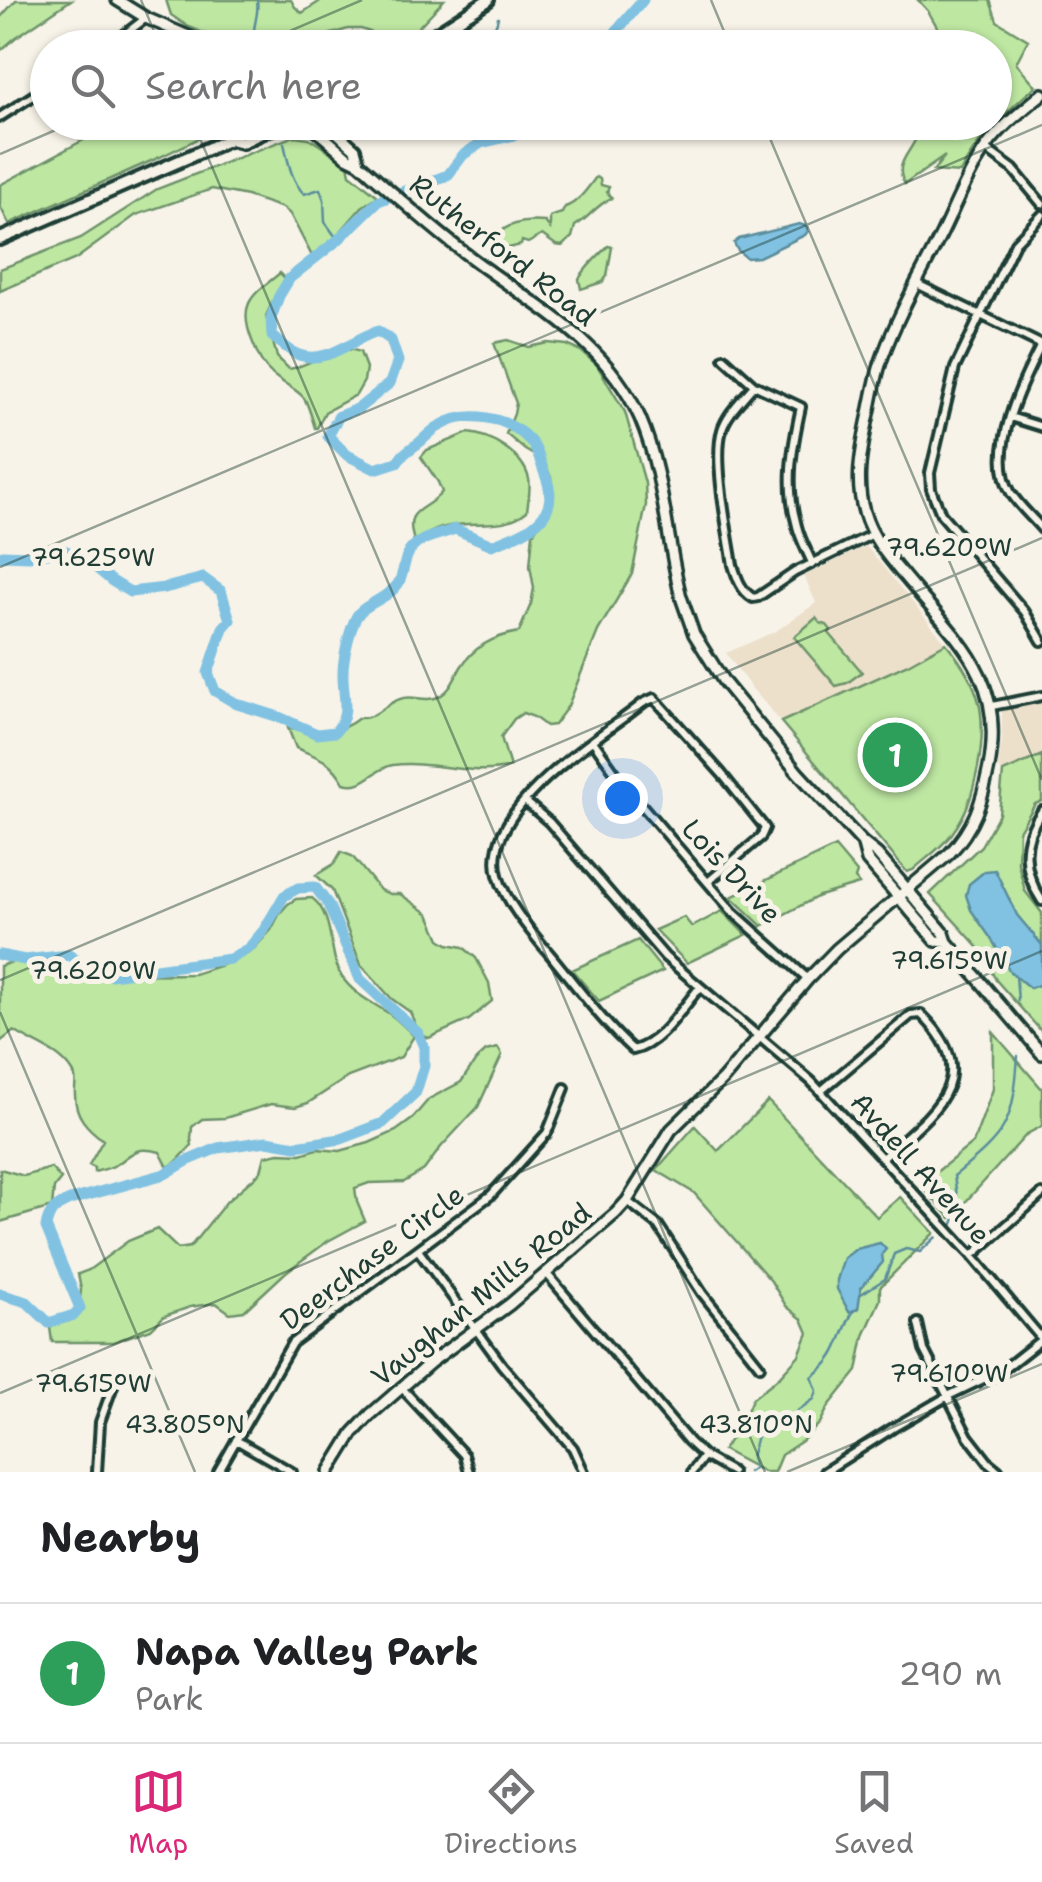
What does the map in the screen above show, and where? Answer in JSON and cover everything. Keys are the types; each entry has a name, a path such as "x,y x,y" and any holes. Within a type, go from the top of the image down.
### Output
{"main road":[{"path":"442,30 488,0"},
{"path":"0,239 228,140"}],"street":[{"path":"117,0 174,30"},
{"path":"130,30 146,18"},
{"path":"1012,119 1042,94"},
{"path":"0,117 30,98"},
{"name":"Rutherford Road","path":"328,140 518,294 572,329 614,374 634,405 650,447 680,597 704,651 724,682 798,773 877,854 903,893 944,933 947,942 1042,1054"},
{"name":"Rutherford Road","path":"344,140 354,149 359,163"},
{"path":"993,140 968,179 884,354 862,449 860,495 873,534 972,658 992,706 1042,696"},
{"path":"986,149 1013,169 1042,204"},
{"path":"1042,215 1016,242 955,368 930,472 931,490 941,514 1025,612 1042,641"},
{"path":"917,284 1042,344 1014,400 1004,447 1004,475 1010,492 1042,529"},
{"path":"724,358 754,385 801,408 792,446 789,490 797,529 812,563"},
{"path":"754,385 723,427 719,449 726,524 738,580 746,594 753,598 812,563 873,534"},
{"path":"1010,417 1042,427"},
{"path":"700,987 657,1036 633,1050 535,937 500,881 498,842 505,827 556,767 654,698 763,823 761,837 708,882"},
{"name":"Vaughan Mills Road","path":"329,1472 356,1429 401,1387 604,1225 627,1201 666,1136 726,1076 808,979 836,949 961,842 978,814 992,747 992,706"},
{"name":"Lois Drive","path":"593,741 622,782 740,918 808,979"},
{"name":"Avdell Avenue","path":"526,802 549,822 665,957 801,1070 972,1256 1042,1339"},
{"path":"1042,811 1030,828 1026,862 1031,883 1042,901"},
{"path":"821,1092 911,1015 921,1014 940,1033 952,1068 946,1095 882,1158"},
{"name":"Deerchase Circle","path":"218,1472 292,1342 490,1195 547,1133 565,1088"},
{"path":"972,1256 1042,1194"},
{"path":"627,1201 658,1226 702,1293 760,1366"},
{"path":"418,1250 512,1377 573,1448 584,1472"},
{"path":"547,1274 682,1434 704,1456 732,1472"},
{"path":"918,1322 924,1350 968,1436 1000,1472"},
{"path":"824,1472 948,1396 1004,1370 1042,1339"},
{"path":"97,1472 100,1422 114,1383"},
{"path":"401,1387 464,1455 469,1472"},
{"path":"236,1440 292,1472"},
{"path":"692,1472 704,1456"}],"shaded area":[{"path":"866,546 946,643 781,722 726,653 776,631 816,603 804,576"},
{"path":"1042,703 1042,755 1003,772 998,768 1002,710"}],"green space":[{"path":"16,0 71,0 0,51 0,18"},
{"path":"166,0 291,0 302,13 322,0 444,0 416,30 197,30 171,15"},
{"path":"918,0 990,0 997,21 1012,30 939,30"},
{"path":"1012,30 1028,40 1016,63 1036,86 1012,108"},
{"path":"84,140 195,140 9,224 0,206 0,185"},
{"path":"284,140 312,140 348,164 350,174 378,196 312,256 283,208 212,189 136,215 76,259 0,291 0,269 81,238 157,189"},
{"path":"915,140 982,140 960,173 933,171 945,156 905,184 902,165"},
{"path":"596,177 601,185 609,187 607,192 612,198 575,226 572,237 562,246 542,235 528,243 522,241 521,245 496,251 489,248 498,234 512,225 545,222 550,228 550,217 562,213"},
{"path":"608,246 612,247 607,276 603,282 581,289 582,274"},
{"path":"280,273 288,281 275,296 266,316 277,357 289,369 333,352 351,350 360,352 366,368 356,395 325,412 317,428 304,398 263,364 248,330 250,302"},
{"path":"508,340 529,347 567,345 581,351 597,365 625,412 645,483 646,505 632,574 598,631 568,706 554,725 546,726 523,713 501,737 510,767 482,770 393,765 357,784 344,783 329,764 296,748 288,728 334,730 371,716 400,699 438,697 479,648 519,632 531,604 533,533 551,496 552,480 544,461 506,434 516,403 494,343"},
{"path":"468,433 496,442 520,462 530,483 527,511 498,523 441,528 414,541 414,516 442,492 421,457 427,450"},
{"path":"816,618 827,625 829,633 862,672 847,683 836,686 794,637"},
{"path":"946,643 967,672 978,700 982,731 978,767 958,824 939,847 907,872 781,722"},
{"path":"1042,755 1042,801 1035,804 1019,831 1018,863 1025,891 1042,913 1042,1032 996,980 979,948 930,894 981,846 999,814 1003,772"},
{"path":"835,847 857,873 855,879 859,884 819,896 762,926 731,897"},
{"path":"341,852 352,856 380,890 400,894 429,914 440,939 463,947 476,958 489,983 492,1001 469,1020 429,1038 420,1035 410,1012 392,999 361,965 332,890 316,875 334,864"},
{"path":"312,898 328,925 342,977 358,994 414,1036 401,1057 348,1077 308,1103 295,1107 271,1104 225,1118 202,1119 192,1127 192,1145 168,1167 160,1152 142,1150 94,1172 89,1165 103,1140 80,1115 76,1080 68,1065 14,1031 0,1042 0,966 34,959 69,973 194,974 251,952 288,904"},
{"path":"722,911 746,935 687,963 655,930 684,917 692,927"},
{"path":"638,940 663,971 599,1001 572,970"},
{"path":"993,1032 1042,1089 1042,1126 1027,1134 951,1218 920,1185 973,1143 993,1089"},
{"path":"498,1048 502,1055 478,1107 424,1170 404,1182 369,1183 355,1188 365,1221 328,1241 286,1272 244,1311 230,1313 216,1303 190,1307 164,1316 151,1329 113,1342 52,1342 49,1320 69,1321 78,1315 78,1274 128,1241 157,1229 178,1249 190,1247 227,1201 261,1171 265,1156 317,1149 340,1151 396,1131 429,1099 461,1082 486,1051"},
{"path":"768,1101 877,1217 900,1197 934,1233 880,1287 880,1300 864,1336 857,1371 820,1423 781,1455 774,1472 764,1472 723,1450 752,1399 799,1355 808,1333 802,1319 786,1306 771,1281 694,1193 656,1170 695,1126 718,1151"},
{"path":"51,1168 61,1179 54,1188 52,1207 0,1222 0,1169 24,1176"}],"water":[{"path":"799,224 806,226 805,235 759,257 747,258 734,243 739,239"},
{"path":"995,870 1017,915 1042,945 1039,985 1030,988 1010,972 971,910 966,895 969,884 985,871"},
{"path":"880,1243 886,1249 883,1262 861,1288 858,1309 849,1312 837,1289 844,1258 856,1249"}],"waterway":[{"path":"255,30 257,0"},
{"path":"617,30 643,0"},
{"path":"492,30 498,17"},
{"path":"0,557 64,550 87,560 130,592 203,578 221,591 230,620 223,628 208,673 215,691 237,704 317,734 335,732 345,711 343,666 354,623 360,612 398,584 412,548 427,538 455,529 492,545 541,519 550,491 530,441 510,426 487,418 449,421 397,462 375,469 347,455 328,436 339,416 359,408 390,383 398,361 391,340 378,331 330,354 310,357 296,354 272,336 271,318 290,278 338,240 378,201 448,175 463,155 494,140"},
{"path":"284,143 300,189 304,194 320,189 325,222 338,240"},
{"path":"0,955 25,960 69,955 111,975 230,959 249,948 284,896 298,888 315,887 328,904 360,979 418,1033 424,1047 424,1066 416,1092 383,1123 341,1139 296,1146 267,1141 218,1148 165,1174 57,1207 46,1227 80,1308 74,1315 49,1323 27,1302 0,1294"},
{"path":"1016,976 1018,1001"},
{"path":"952,1226 959,1209 954,1176 986,1149 1004,1126 1010,1113 1018,1056"},
{"path":"861,1294 885,1279 894,1254 906,1249 920,1252 936,1237"},
{"path":"748,1472 754,1468 751,1457 757,1436 814,1399 817,1391 812,1377 834,1354 854,1310"}],"place":[{"name":"Napa Valley Park","path":"895,755"}]}
